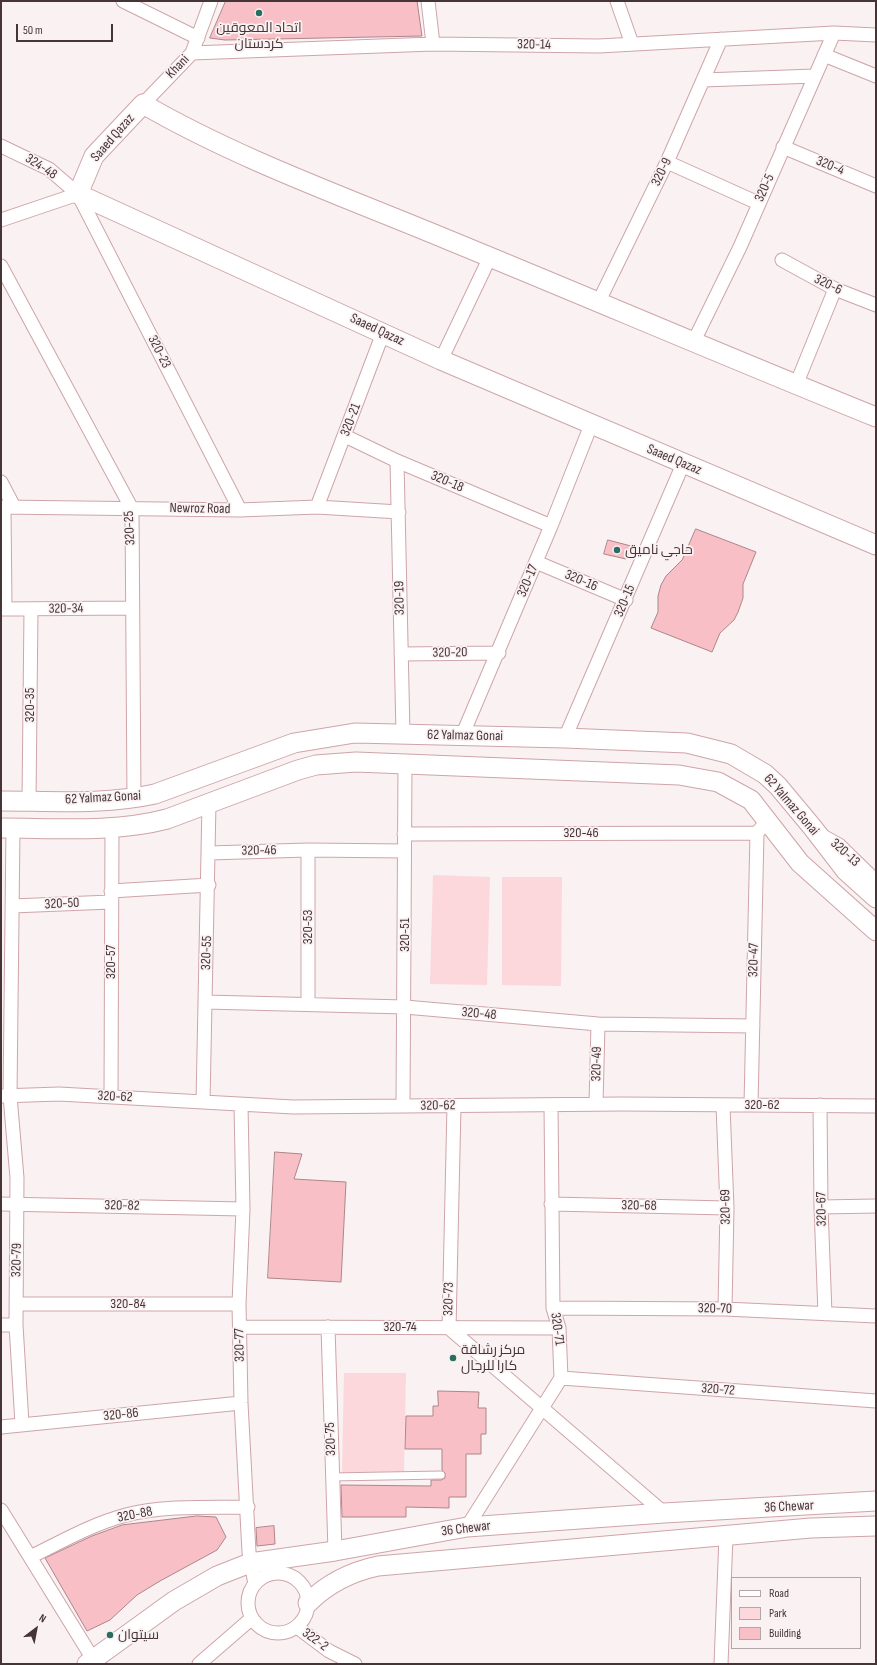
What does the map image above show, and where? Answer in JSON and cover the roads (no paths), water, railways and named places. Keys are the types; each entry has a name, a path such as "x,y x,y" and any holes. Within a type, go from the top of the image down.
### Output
{"street":[{"path":"123,1 198,38"},
{"name":"Khani","path":"143,104 192,53 211,1"},
{"path":"428,1 433,44"},
{"path":"617,1 632,44"},
{"name":"320-14","path":"192,53 433,44 599,46 834,33 876,35"},
{"name":"320-5","path":"693,343 740,247 758,203 834,33"},
{"name":"320-9","path":"598,303 667,162 721,39"},
{"path":"824,55 876,76"},
{"path":"703,80 815,76"},
{"name":"Saaed Qazaz","path":"876,417 693,343 274,168 173,121 143,104 94,156 78,194 441,360 876,545"},
{"name":"324-48","path":"1,146 48,169 78,194"},
{"name":"320-4","path":"783,147 876,186"},
{"path":"667,162 758,203"},
{"path":"1,220 78,194"},
{"name":"320-23","path":"78,194 240,510"},
{"path":"441,360 490,257"},
{"name":"320-6","path":"782,260 835,289 876,305"},
{"name":"320-25","path":"1,266 132,509 134,799"},
{"path":"796,385 835,289"},
{"name":"320-21","path":"317,507 383,333"},
{"name":"320-17","path":"462,736 499,652 591,425"},
{"name":"320-18","path":"345,436 397,461 551,526"},
{"name":"320-19","path":"397,461 403,734"},
{"name":"320-15","path":"565,738 626,600 683,464"},
{"path":"1,482 6,507 3,609"},
{"name":"Newroz Road","path":"6,507 240,510 317,507 399,512"},
{"name":"320-16","path":"536,562 626,600"},
{"name":"320-34","path":"3,609 132,608"},
{"name":"320-35","path":"29,801 31,609"},
{"name":"320-20","path":"401,654 499,652"},
{"name":"62 Yalmaz Gonai","path":"1,801 134,799 155,794 294,743 355,733 687,742 731,754 765,774 778,786 846,871 876,898"},
{"name":"62 Yalmaz Gonai","path":"7,828 112,827 148,824 316,765 356,762 679,775 718,782 751,800 762,827 876,931"},
{"path":"240,763 251,788"},
{"name":"320-51","path":"403,1106 405,1007 405,764"},
{"name":"320-55","path":"203,1102 209,885 209,803"},
{"name":"320-57","path":"110,1097 112,827"},
{"name":"320-46","path":"404,834 762,827"},
{"name":"320-47","path":"751,1105 752,1026 762,827"},
{"name":"320-79","path":"7,828 12,906 6,920 5,1096 18,1204 16,1325 22,1424"},
{"name":"320-13","path":"813,828 820,834 840,845 876,881"},
{"name":"320-46","path":"209,853 308,850 404,851"},
{"name":"320-53","path":"308,850 308,1004"},
{"name":"320-50","path":"12,906 209,885"},
{"name":"320-48","path":"205,1002 405,1007 598,1024 752,1026"},
{"name":"320-49","path":"596,1104 598,1024"},
{"name":"320-62","path":"5,1096 59,1094 293,1107 596,1104 876,1106"},
{"name":"320-77","path":"241,1105 243,1209 239,1304 241,1403 250,1563 255,1584"},
{"name":"320-71","path":"551,1105 553,1308 559,1328 561,1378"},
{"name":"320-69","path":"723,1105 727,1208 725,1309"},
{"name":"320-67","path":"820,1105 821,1207 825,1314"},
{"name":"320-73","path":"454,1106 449,1328 664,1513"},
{"name":"320-82","path":"1,1204 243,1209"},
{"name":"320-68","path":"551,1204 727,1208"},
{"path":"821,1207 876,1206"},
{"name":"320-84","path":"16,1304 239,1304"},
{"name":"320-70","path":"553,1308 725,1309 876,1316"},
{"path":"1,1325 16,1325"},
{"name":"320-74","path":"240,1327 559,1328"},
{"name":"320-75","path":"328,1327 335,1551"},
{"path":"467,1527 561,1378"},
{"name":"320-72","path":"561,1378 876,1401"},
{"name":"320-86","path":"1,1427 241,1403"},
{"name":"36 Chewar","path":"90,1662 174,1601 217,1576 250,1563 335,1551 467,1527 664,1513 876,1501"},
{"name":"320-88","path":"30,1557 98,1524 127,1515 157,1510 248,1507"},
{"path":"1,1510 30,1557 90,1662"},
{"path":"308,1603 340,1579 365,1569 378,1566 811,1528 876,1526"},
{"path":"721,1664 726,1536"},
{"path":"273,1573 283,1573 293,1577 301,1584 306,1593 308,1603 303,1620 297,1626 281,1633 272,1633 261,1627 252,1618 248,1600 255,1584 263,1577 273,1573 293,1557"},
{"path":"199,1664 252,1618"},
{"name":"322-2","path":"297,1626 328,1651 355,1664"}],"lane":[{"path":"332,1477 441,1475"}],"place":[{"name":"اتحاد المعوقین کردستان","path":"259,13"},
{"name":"حاجي ناميق","path":"617,550"},
{"name":"مركز رشاقة كارا للرجال","path":"453,1358"},
{"name":"سيتوان","path":"110,1635"}]}
